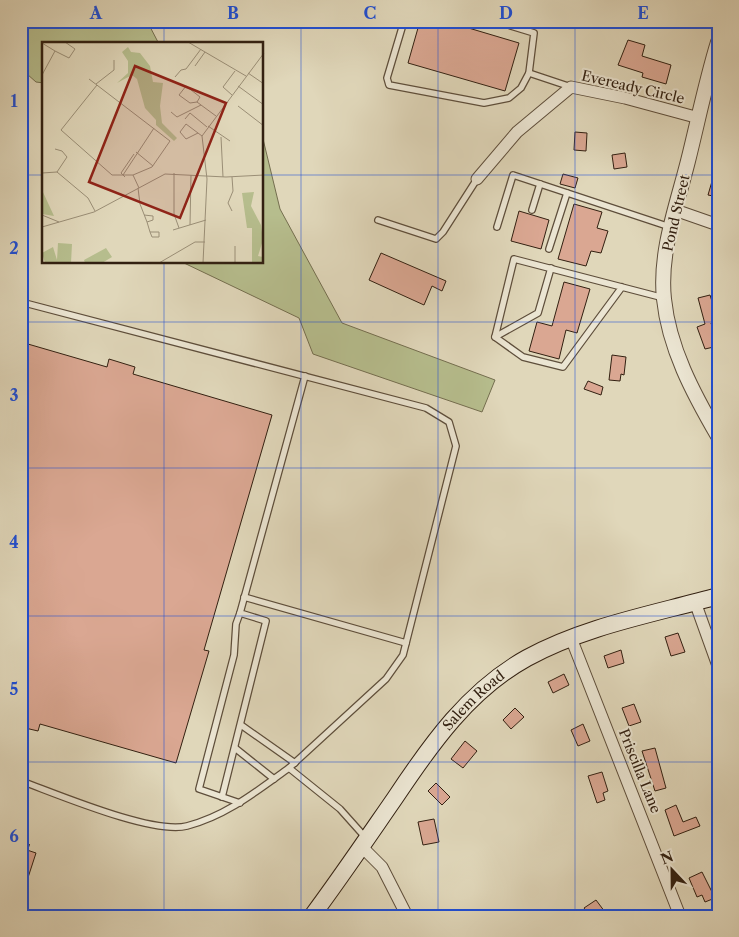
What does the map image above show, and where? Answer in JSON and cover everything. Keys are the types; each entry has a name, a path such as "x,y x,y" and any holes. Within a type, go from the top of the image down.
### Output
{"main road":[{"name":"Salem Road","path":"312,916 423,757 476,695 527,658 571,638 718,596"}],"street":[{"name":"Pond Street","path":"718,42 670,227 664,298 673,341 680,362 718,436"},
{"name":"Eveready Circle","path":"477,179 516,132 571,87 625,98 699,118"},
{"path":"674,210 718,225"},
{"path":"695,602 718,666"},
{"name":"Priscilla Lane","path":"571,638 680,916"},
{"path":"364,842 382,867 407,916"}],"lane":[{"path":"404,21 387,78 389,86 484,102 509,98 521,88 529,73 534,33 495,21"},
{"path":"529,73 571,87"},
{"path":"497,227 513,175 670,227"},
{"path":"378,220 436,239 443,232 477,179"},
{"path":"532,210 540,184"},
{"path":"549,249 567,193"},
{"path":"495,337 514,259 664,298"},
{"path":"495,337 538,313 551,268"},
{"path":"495,337 523,357 563,367 622,287"},
{"path":"21,302 426,408 449,422 456,446 403,655 386,680 289,768 228,811 184,827 146,825 21,781"},
{"path":"240,803 199,789 234,655 236,624 305,376"},
{"path":"244,597 406,643"},
{"path":"222,797 242,725 266,621 240,613"},
{"path":"242,725 294,763"},
{"path":"235,748 274,779"},
{"path":"289,768 340,809 364,842"}],"green space":[{"path":"21,21 147,21 158,42 42,42 42,83 36,82 27,74 21,75"},
{"path":"264,143 280,209 342,323 495,380 482,412 313,354 299,318 186,264 264,264"}],"building":[{"path":"420,21 445,21 519,43 505,91 408,63"},
{"path":"628,40 645,45 642,56 671,65 666,84 642,77 643,73 618,65"},
{"path":"575,132 587,133 586,151 574,150"},
{"path":"625,153 627,167 614,169 612,155"},
{"path":"715,171 718,171 718,197 708,195"},
{"path":"563,174 578,178 575,188 560,184"},
{"path":"574,204 602,212 597,228 608,231 601,253 591,251 586,266 558,259"},
{"path":"519,211 549,220 541,249 511,241"},
{"path":"381,253 446,281 442,291 432,286 424,305 369,280"},
{"path":"564,282 590,289 577,333 566,330 559,359 529,351 537,322 552,326"},
{"path":"710,295 714,308 718,307 718,321 711,323 718,346 705,349 697,327 705,324 698,298"},
{"path":"21,342 107,367 109,359 135,367 133,374 272,415 204,650 209,651 176,763 40,724 38,731 21,727"},
{"path":"612,355 626,357 624,375 621,374 620,381 609,380"},
{"path":"588,381 603,387 601,395 584,389"},
{"path":"678,633 685,652 671,656 665,637"},
{"path":"621,650 624,663 608,668 604,656"},
{"path":"564,674 569,685 553,693 548,682"},
{"path":"634,704 641,722 629,726 622,708"},
{"path":"515,708 524,717 511,729 503,720"},
{"path":"583,724 590,741 578,746 571,730"},
{"path":"465,741 477,751 463,768 451,759"},
{"path":"655,748 666,788 655,791 642,751"},
{"path":"602,772 608,791 603,793 605,800 597,803 588,776"},
{"path":"436,783 450,797 442,805 428,791"},
{"path":"676,805 683,822 696,817 700,826 674,836 665,810"},
{"path":"434,819 439,842 423,845 418,822"},
{"path":"21,848 36,853 23,893 21,892"},
{"path":"702,872 715,898 705,902 702,895 697,897 689,878"},
{"path":"596,900 608,916 590,916 584,908"}],"railway":[{"path":"21,843 37,848"}]}
